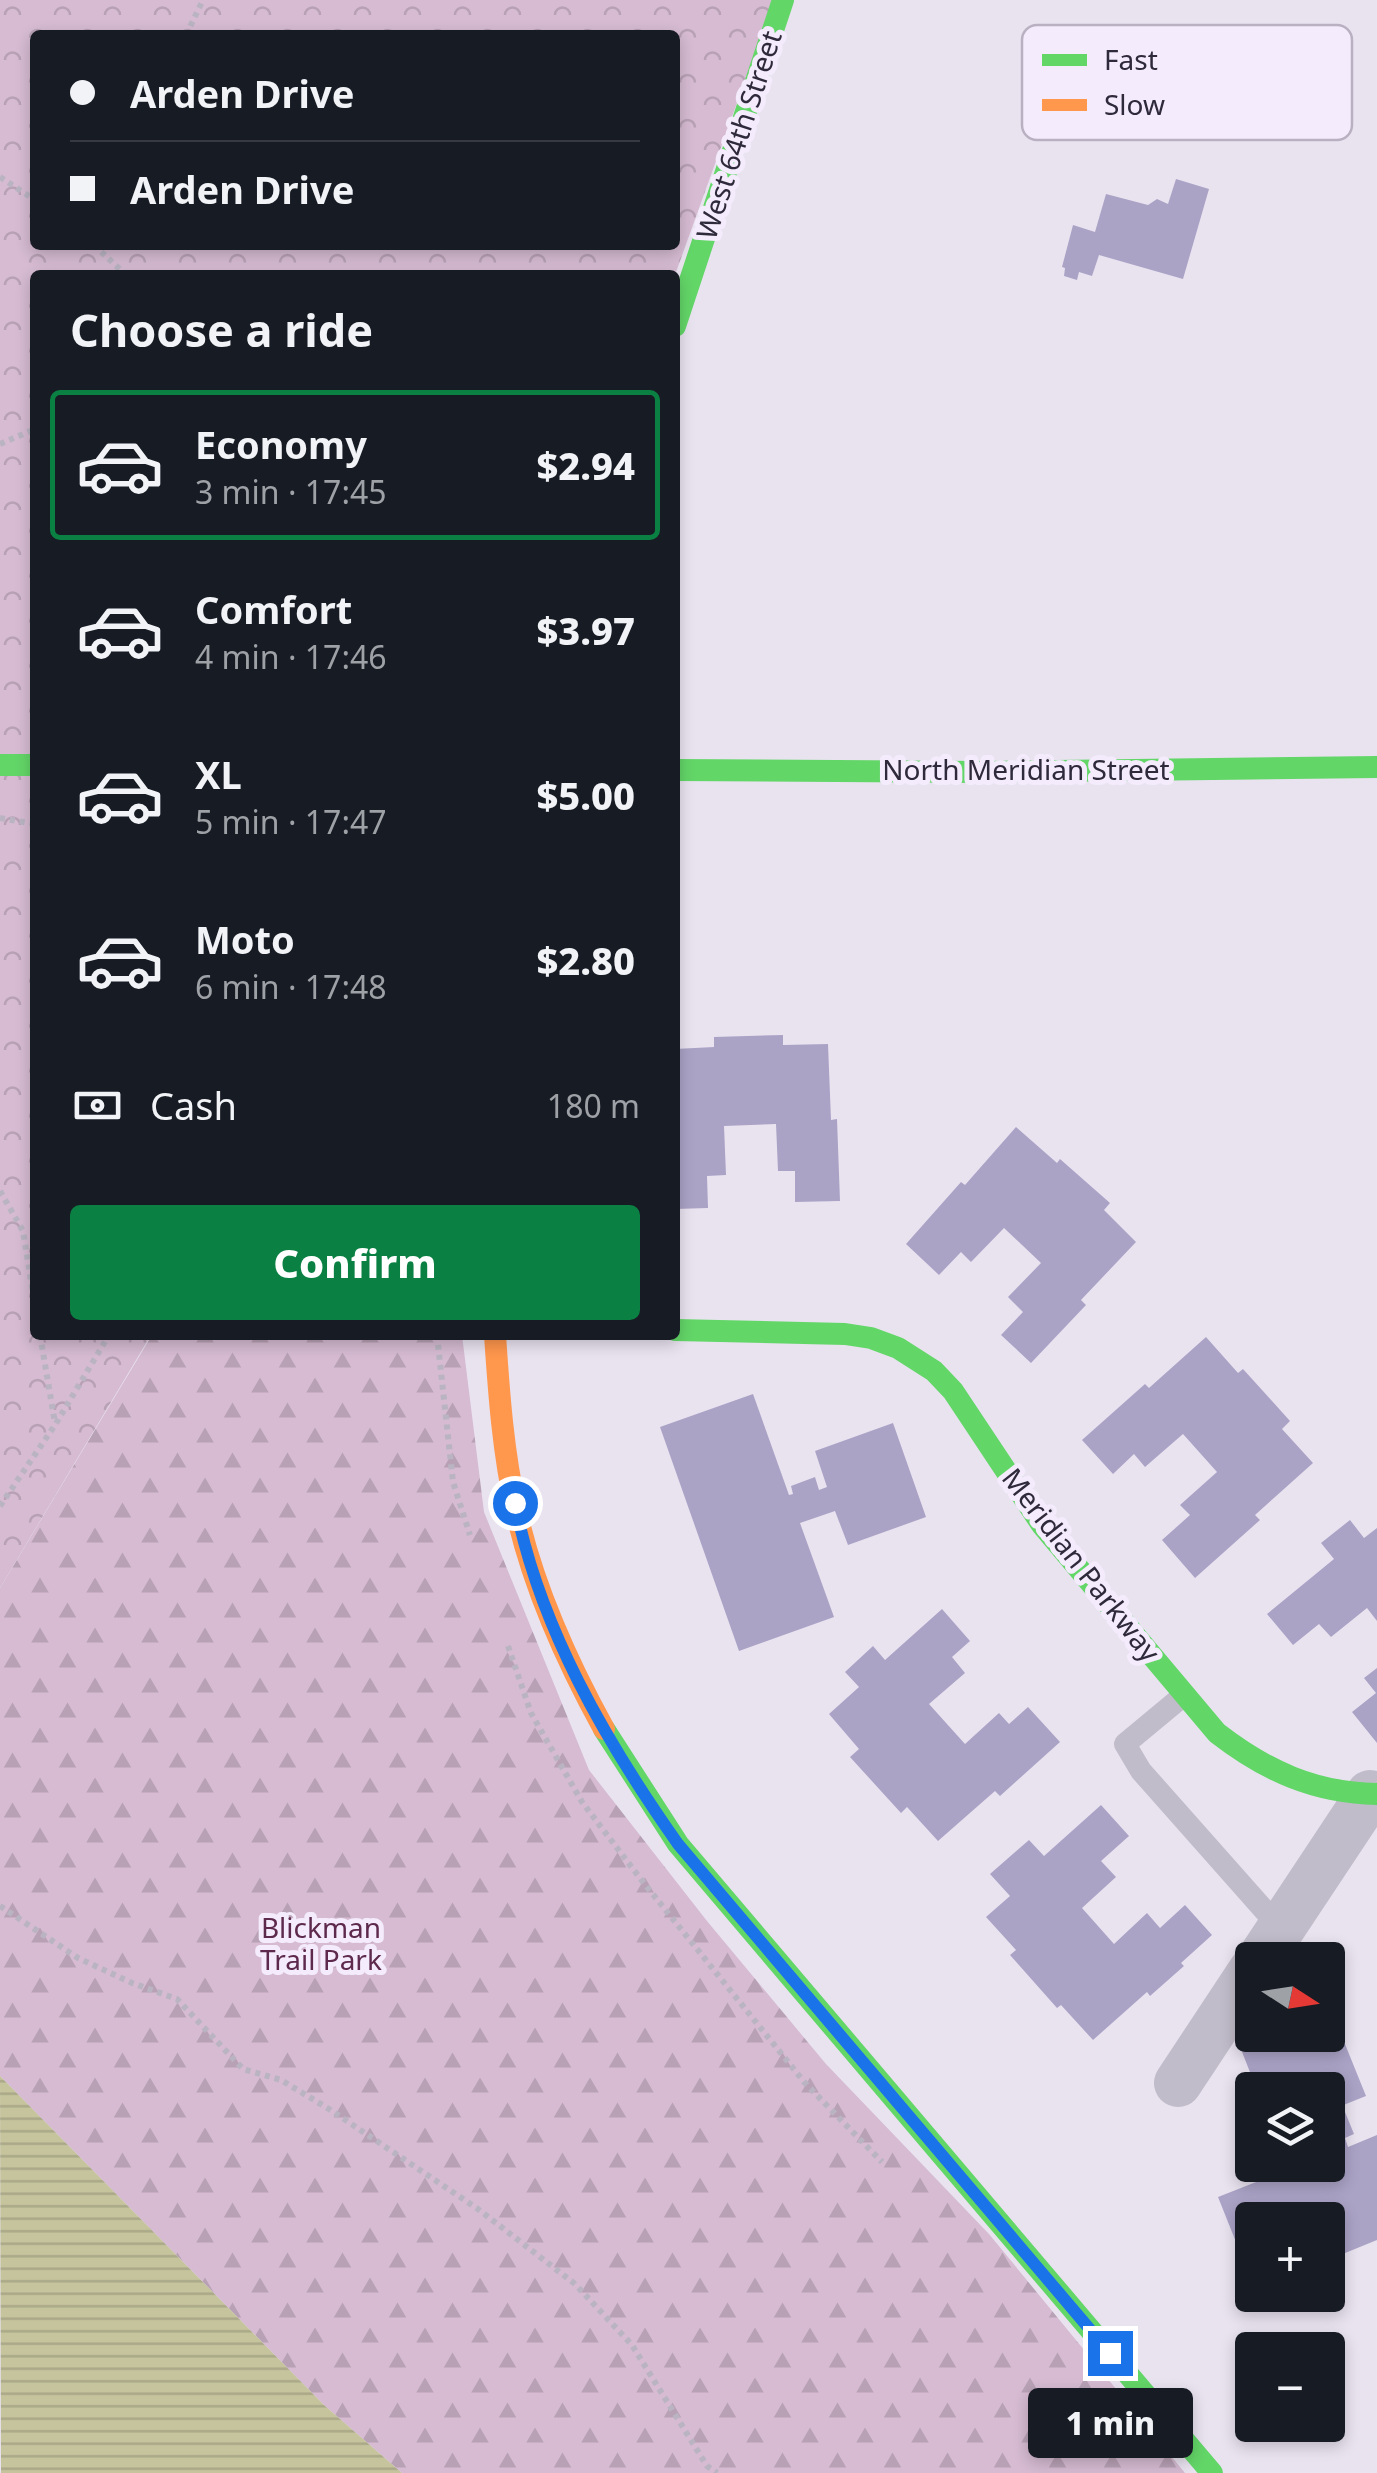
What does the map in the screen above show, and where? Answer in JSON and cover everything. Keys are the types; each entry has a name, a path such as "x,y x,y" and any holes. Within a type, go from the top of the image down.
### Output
{"street":[{"name":"West 64th Street","path":"680,311 782,0"},
{"path":"0,764 30,765"},
{"name":"North Meridian Street","path":"680,770 985,772 1377,767"},
{"name":"Meridian Parkway","path":"680,1330 871,1338 898,1348 934,1371 953,1391 1042,1525 1218,1733 1264,1766 1296,1781 1373,1794"},
{"path":"495,1340 502,1436 522,1536 552,1622 620,1758 678,1844 1212,2473"},
{"path":"1271,1942 1373,1794"},
{"path":"1178,2083 1235,1998"}],"lane":[{"path":"1184,1696 1126,1744 1140,1771 1268,1942"}],"path":[{"path":"188,30 203,0"},
{"path":"0,177 30,197"},
{"path":"99,250 121,270"},
{"path":"0,444 30,431"},
{"path":"0,818 30,823"},
{"path":"0,1191 22,1231 30,1277"},
{"path":"41,1340 55,1424"},
{"path":"0,1506 106,1340"},
{"path":"0,1906 78,1958 132,1984 177,1999 243,2069 282,2080 329,2109 478,2209 575,2284 632,2344 707,2466 717,2473"}],"green space":[{"path":"0,0 774,0 677,270 30,270 30,1340 148,1340 0,1588"},
{"name":"Blickman Trail Park","path":"149,1340 463,1340 484,1512 589,1770 826,2064 989,2234 1185,2473 402,2473 324,2405 0,2076 0,1588"}],"shaded area":[{"path":"0,2076 324,2405 402,2473 1,2473"}],"building":[{"path":"1176,179 1209,189 1183,279 1099,255 1092,276 1079,272 1077,280 1064,276 1062,267 1073,225 1095,232 1106,194 1148,205 1157,199 1168,204"},
{"path":"783,1035 783,1045 828,1044 831,1120 837,1119 840,1201 795,1202 795,1171 778,1171 776,1124 724,1126 726,1175 707,1176 708,1208 680,1209 680,1049 714,1047 714,1037"},
{"path":"1016,1127 1110,1203 1104,1210 1136,1242 1081,1300 1086,1305 1031,1363 1001,1335 1023,1312 1008,1297 1041,1263 1004,1228 971,1262 961,1252 939,1275 906,1244"},
{"path":"1206,1337 1238,1373 1243,1369 1290,1421 1282,1429 1313,1463 1255,1515 1260,1520 1195,1578 1162,1540 1190,1515 1180,1505 1217,1472 1183,1434 1145,1467 1134,1454 1113,1474 1082,1440"},
{"path":"753,1394 789,1495 793,1494 791,1486 815,1477 819,1490 827,1487 815,1451 893,1423 926,1517 848,1545 835,1511 800,1523 834,1617 739,1651 660,1427"},
{"path":"1350,1520 1364,1538 1377,1528 1377,1621 1367,1608 1331,1637 1319,1624 1293,1645 1267,1614 1334,1559 1321,1543"},
{"path":"942,1609 970,1641 952,1657 965,1673 929,1704 965,1744 999,1713 1009,1724 1028,1707 1060,1742 1000,1796 995,1791 938,1841 907,1807 901,1813 850,1757 859,1749 829,1714 859,1687 845,1672 873,1646 885,1660"},
{"path":"1377,1668 1377,1743 1352,1712 1376,1693 1364,1678"},
{"path":"1101,1805 1129,1836 1101,1861 1116,1877 1082,1908 1114,1944 1147,1913 1160,1928 1185,1905 1212,1935 1150,1996 1147,1992 1093,2040 1061,2005 1057,2008 1010,1955 1016,1950 986,1917 1010,1896 990,1874 1029,1840 1044,1856"},
{"path":"1345,2044 1366,2096 1345,2104 1345,2072 1250,2072 1242,2052 1345,2052"},
{"path":"1345,2112 1354,2134 1345,2138"},
{"path":"1377,2135 1377,2240 1345,2253 1345,2202 1235,2202 1235,2240 1218,2197 1256,2182 1345,2182 1345,2138 1348,2147"}],"traffic: fast":[{"path":"680,311 783,0"},
{"path":"0,765 30,765"},
{"path":"680,770 985,772 1377,767"},
{"path":"680,1330 871,1338 898,1348 934,1371 953,1391 1042,1525 1217,1733 1292,1777 1333,1789 1377,1794"},
{"path":"604,1729 678,1844 1212,2473"}],"traffic: slow":[{"path":"495,1340 505,1445 523,1539 552,1622 604,1729"}],"route":[{"path":"515,1503 539,1591 559,1637 597,1716 648,1803 678,1844 1110,2353"}]}
